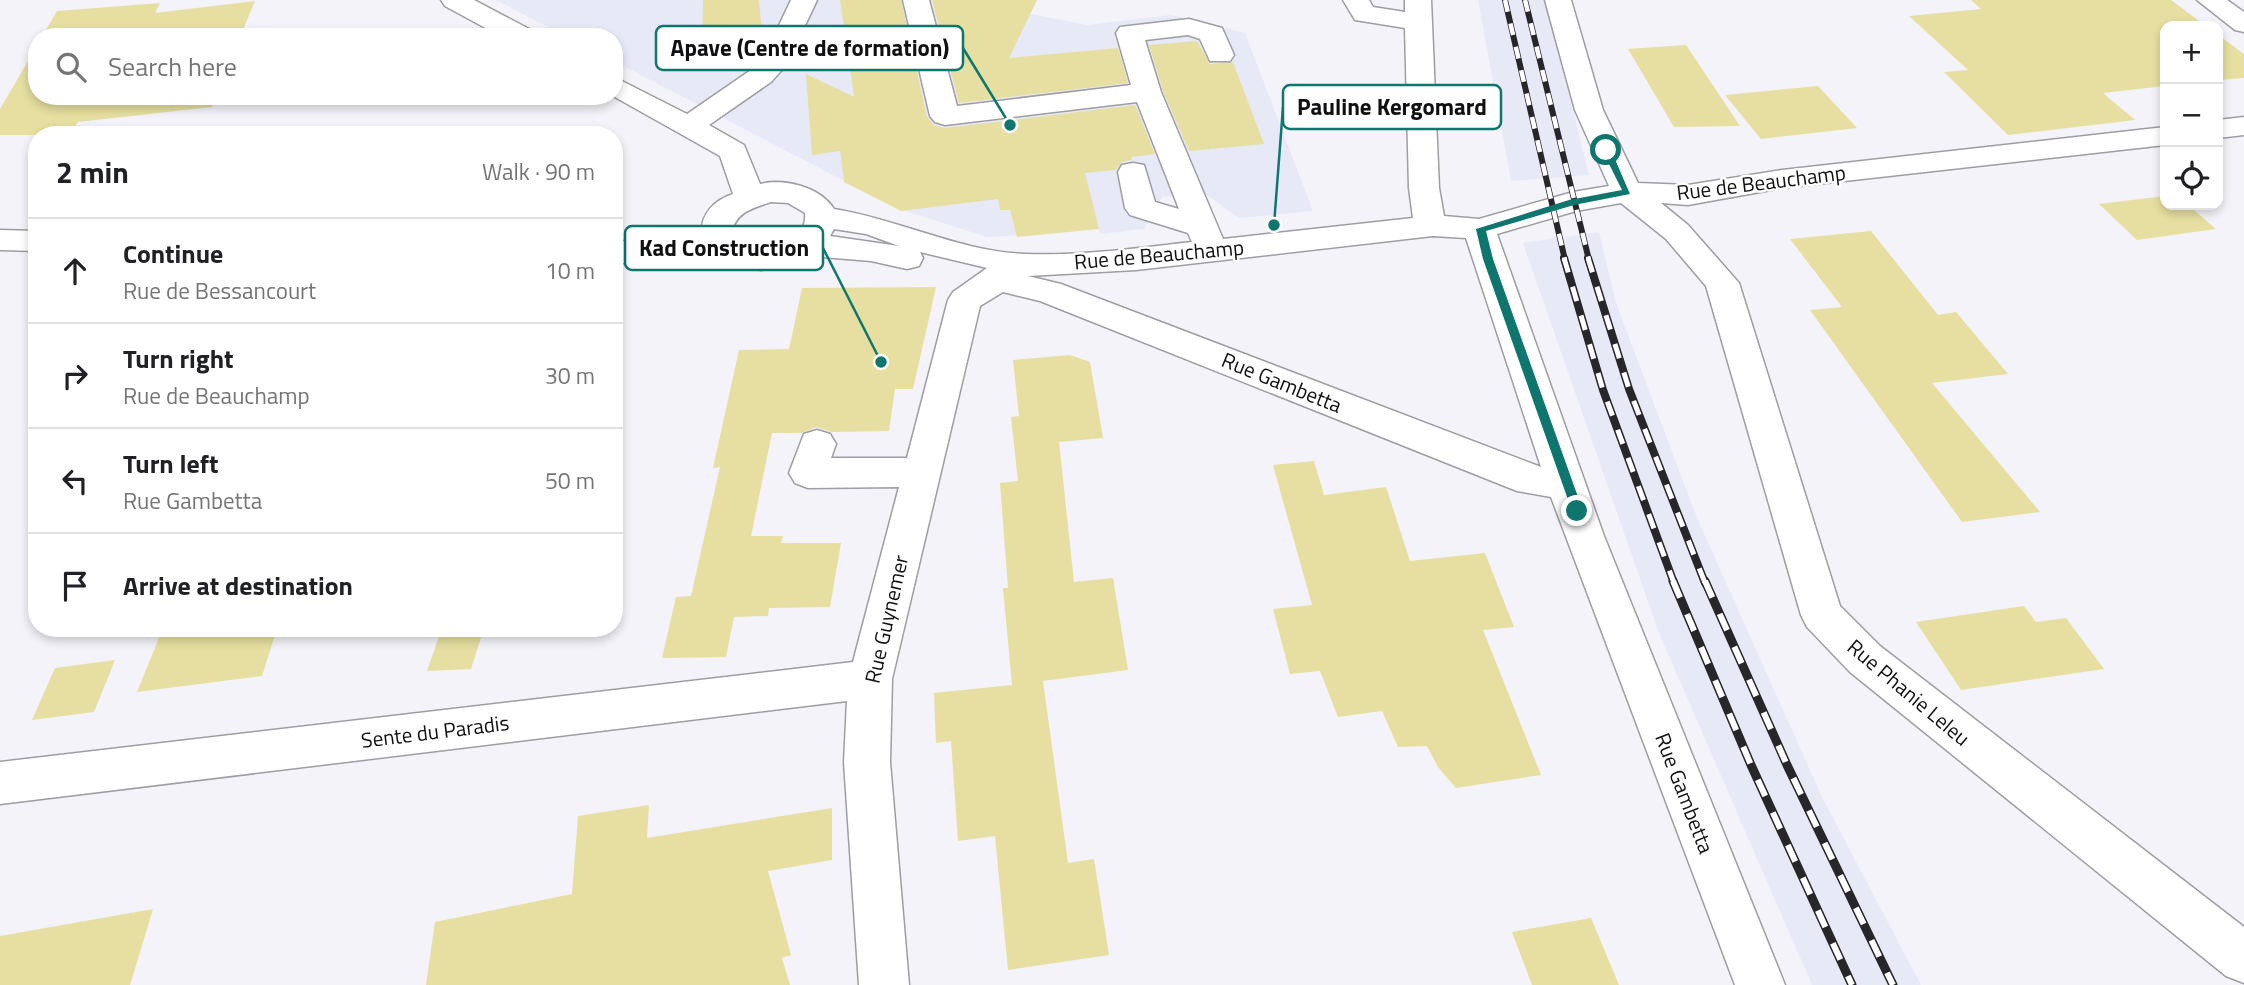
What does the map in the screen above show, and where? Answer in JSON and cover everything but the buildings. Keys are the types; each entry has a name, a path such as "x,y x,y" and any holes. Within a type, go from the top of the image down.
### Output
{"street":[{"path":"454,0 506,28"},
{"path":"690,125 761,76 777,58 804,0"},
{"path":"916,0 945,116 1147,92"},
{"path":"1356,0 1364,14 1419,11 1424,188 1426,211 1433,226"},
{"path":"1558,0 1589,110 1627,192"},
{"path":"2210,0 2244,24"},
{"path":"1206,238 1147,92 1130,33 1189,27 1212,34 1220,55"},
{"path":"623,90 733,151 749,196"},
{"path":"2223,128 2244,126"},
{"name":"Rue de Beauchamp","path":"805,246 871,250 1012,272 1136,259 1206,238 1433,226 1480,229 1573,202 1627,192 1688,195 1782,179 2160,137"},
{"path":"1133,172 1140,208 1206,238"},
{"path":"788,192 805,196 817,205 821,217 819,230 805,246 771,258 749,258 731,253 719,243 715,230 719,217 731,205 749,196 788,192"},
{"name":"Rue Phanie Leleu","path":"1627,192 1677,232 1722,284 1822,615 1865,659 2244,958"},
{"name":"Rue de Beauchamp","path":"821,217 870,225 1012,272"},
{"name":"Rue Gambetta","path":"1480,229 1565,483 1760,985"},
{"path":"0,240 28,241"},
{"path":"623,252 719,243"},
{"path":"1128,322 1101,295 1102,279 1136,259"},
{"name":"Rue Gambetta","path":"1012,272 1049,292 1531,481 1565,483"},
{"name":"Rue Guynemer","path":"884,985 867,762 870,679 965,300 1012,272"},
{"path":"817,444 808,473 922,472"},
{"name":"Sente du Paradis","path":"0,783 870,679"}],"shaded area":[{"path":"496,0 961,0 1087,25 1171,15 1245,33 1313,211 1239,218 1204,193 1164,197 1159,181 1163,196 1144,229 1100,234 1096,217 1059,222 1061,233 987,237 896,208 623,66 623,28 550,28"},
{"path":"1478,0 1545,0 1589,175 1511,181"},
{"path":"1599,232 1616,303 1697,518 1822,797 1921,985 1812,985 1659,633 1523,243"}],"railway":[{"path":"1505,0 1565,260"},
{"path":"1525,0 1589,260"},
{"path":"1564,258 1603,390 1674,583"},
{"path":"1588,258 1629,389 1705,583"},
{"path":"1673,581 1751,765 1852,985"},
{"path":"1705,581 1787,765 1893,985"}],"place":[{"name":"Apave (Centre de formation)","path":"1010,125"},
{"name":"Pauline Kergomard","path":"1274,225"},
{"name":"Kad Construction","path":"881,362"}],"route":[{"path":"1577,511 1565,483 1480,229 1573,202 1627,192 1606,150"}]}
